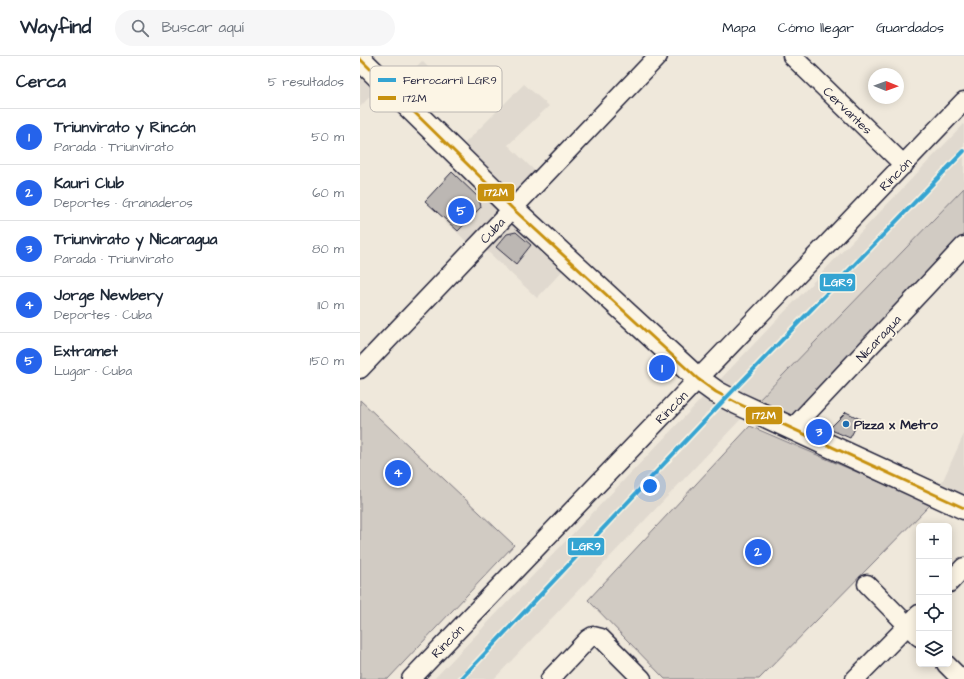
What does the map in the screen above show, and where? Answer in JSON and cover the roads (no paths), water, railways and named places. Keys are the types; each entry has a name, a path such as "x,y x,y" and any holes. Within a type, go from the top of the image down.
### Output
{"street":[{"name":"Cuba","path":"360,369 658,56"},
{"name":"Cervantes","path":"792,56 904,165"},
{"path":"360,59 370,69"},
{"name":"Rincón","path":"411,679 964,101"},
{"path":"414,112 512,208 698,379 727,397 792,429 964,508"},
{"name":"Nicaragua","path":"792,429 964,246"},
{"path":"952,580 964,567"},
{"path":"855,679 915,626 866,584"},
{"path":"550,679 588,639 593,636 601,638 642,679"},
{"path":"949,667 961,679"}],"rail line":[{"name":"LGR9","path":"461,679 727,397 964,151"}],"place":[{"name":"Extramet","path":"461,211"},
{"name":"Triunvirato y Rincón","path":"662,368"},
{"name":"Pizza x Metro","path":"846,424"},
{"name":"Triunvirato y Nicaragua","path":"819,432"},
{"name":"Jorge Newbery","path":"398,473"},
{"name":"Kauri Club","path":"758,552"}]}
